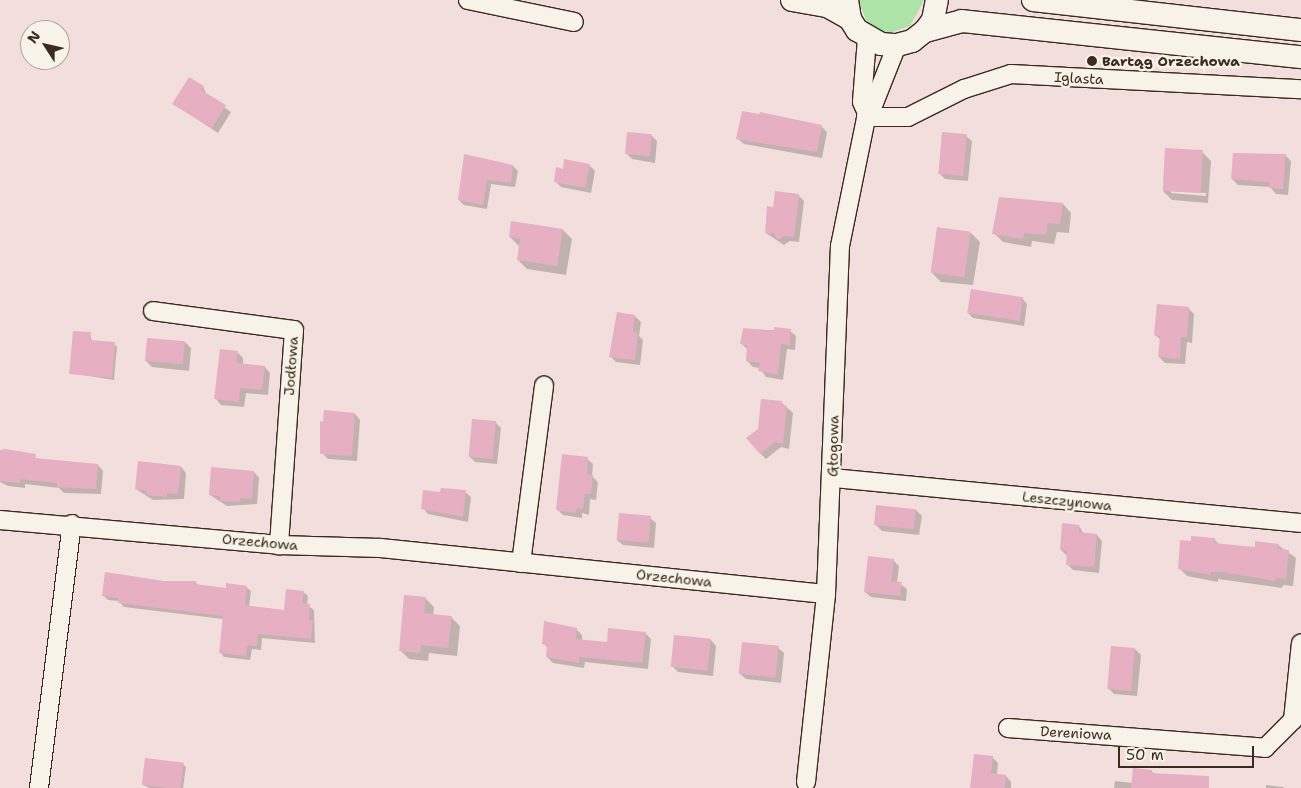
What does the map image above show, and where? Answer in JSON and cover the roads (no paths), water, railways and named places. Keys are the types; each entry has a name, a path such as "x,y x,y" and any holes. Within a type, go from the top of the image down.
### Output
{"main road":[{"path":"792,0 848,9 866,38 881,44 897,45 912,41 925,31 932,20 937,0"},
{"path":"1033,0 1301,30"},
{"path":"925,31 962,21 1301,57"}],"street":[{"path":"468,0 574,22"},
{"name":"Głogowa","path":"866,38 862,102 866,115"},
{"name":"Głogowa","path":"806,782 826,594 833,478 836,304 840,246 866,115 874,103 897,45"},
{"name":"Iglasta","path":"866,115 908,117 964,89 1011,74 1301,89"},
{"name":"Jodłowa","path":"152,311 294,330 279,545"},
{"path":"521,563 544,385"},
{"name":"Leszczynowa","path":"833,478 1301,523"},
{"name":"Orzechowa","path":"0,520 72,524 279,545 380,548 826,594"},
{"path":"39,788 72,524"},
{"name":"Dereniowa","path":"1008,728 1265,748 1293,720 1301,643"}],"place":[{"name":"Bartąg Orzechowa","path":"1092,61"}]}
